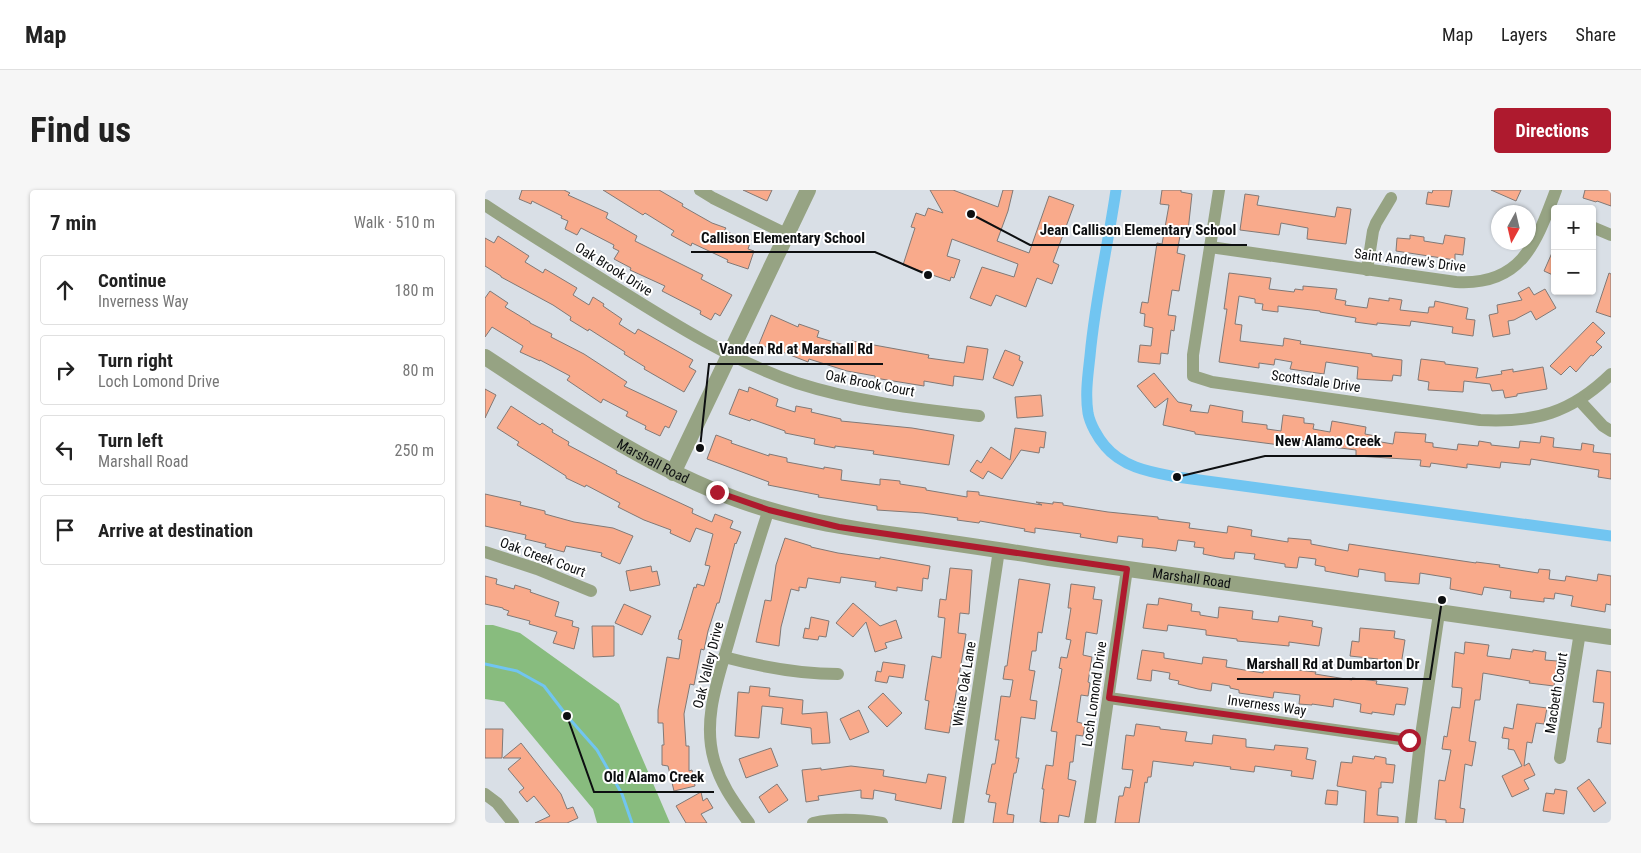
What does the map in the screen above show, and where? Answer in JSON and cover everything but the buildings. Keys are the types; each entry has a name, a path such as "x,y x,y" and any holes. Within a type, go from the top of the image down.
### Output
{"street":[{"path":"700,190 787,235"},
{"path":"673,473 809,190"},
{"name":"Scottsdale Drive","path":"1219,190 1193,356 1193,376 1212,382 1480,420 1505,421 1550,414 1579,400 1611,374"},
{"name":"Saint Andrew's Drive","path":"1553,205 1556,190"},
{"path":"1367,270 1373,232 1376,223 1391,198"},
{"name":"Oak Brook Drive","path":"485,205 690,334 730,356"},
{"name":"Saint Andrew's Drive","path":"1210,247 1473,283 1499,276 1516,265 1528,252 1551,212"},
{"path":"1596,229 1611,235"},
{"name":"Oak Brook Court","path":"730,356 780,376 839,395 979,416"},
{"name":"Marshall Road","path":"485,357 605,435 673,473 769,510 839,527 1611,637"},
{"path":"1579,400 1603,426 1611,431"},
{"name":"Oak Valley Drive","path":"749,823 724,788 713,760 709,734 711,708 724,656 742,592 769,510"},
{"name":"White Oak Lane","path":"958,823 999,550"},
{"name":"Oak Creek Court","path":"485,552 529,566 591,591"},
{"name":"Loch Lomond Drive","path":"1090,823 1127,569"},
{"path":"1411,823 1420,742 1439,613"},
{"name":"Macbeth Court","path":"1560,758 1580,632"},
{"path":"724,656 768,668 793,672 838,674"},
{"name":"Inverness Way","path":"1109,698 1420,742"},
{"path":"485,794 497,803 513,823"},
{"path":"813,823 832,819 853,819 882,823"}],"green space":[{"path":"485,625 493,625 520,633 619,704 670,823 597,823 593,809 504,702 485,699"}],"waterway":[{"path":"1116,190 1092,335 1087,399 1088,413 1095,431 1105,446 1120,459 1138,468 1177,477 1611,536"},
{"path":"485,664 517,671 544,686 597,750 622,794 632,823"}],"place":[{"name":"Jean Callison Elementary School","path":"971,214"},
{"name":"Callison Elementary School","path":"928,275"},
{"name":"Vanden Rd at Marshall Rd","path":"700,448"},
{"name":"New Alamo Creek","path":"1177,477"},
{"name":"Marshall Rd at Dumbarton Dr","path":"1442,600"},
{"name":"Old Alamo Creek","path":"567,716"}],"route":[{"path":"717,492 769,510 839,527 1127,569 1109,698 1409,740"}]}
